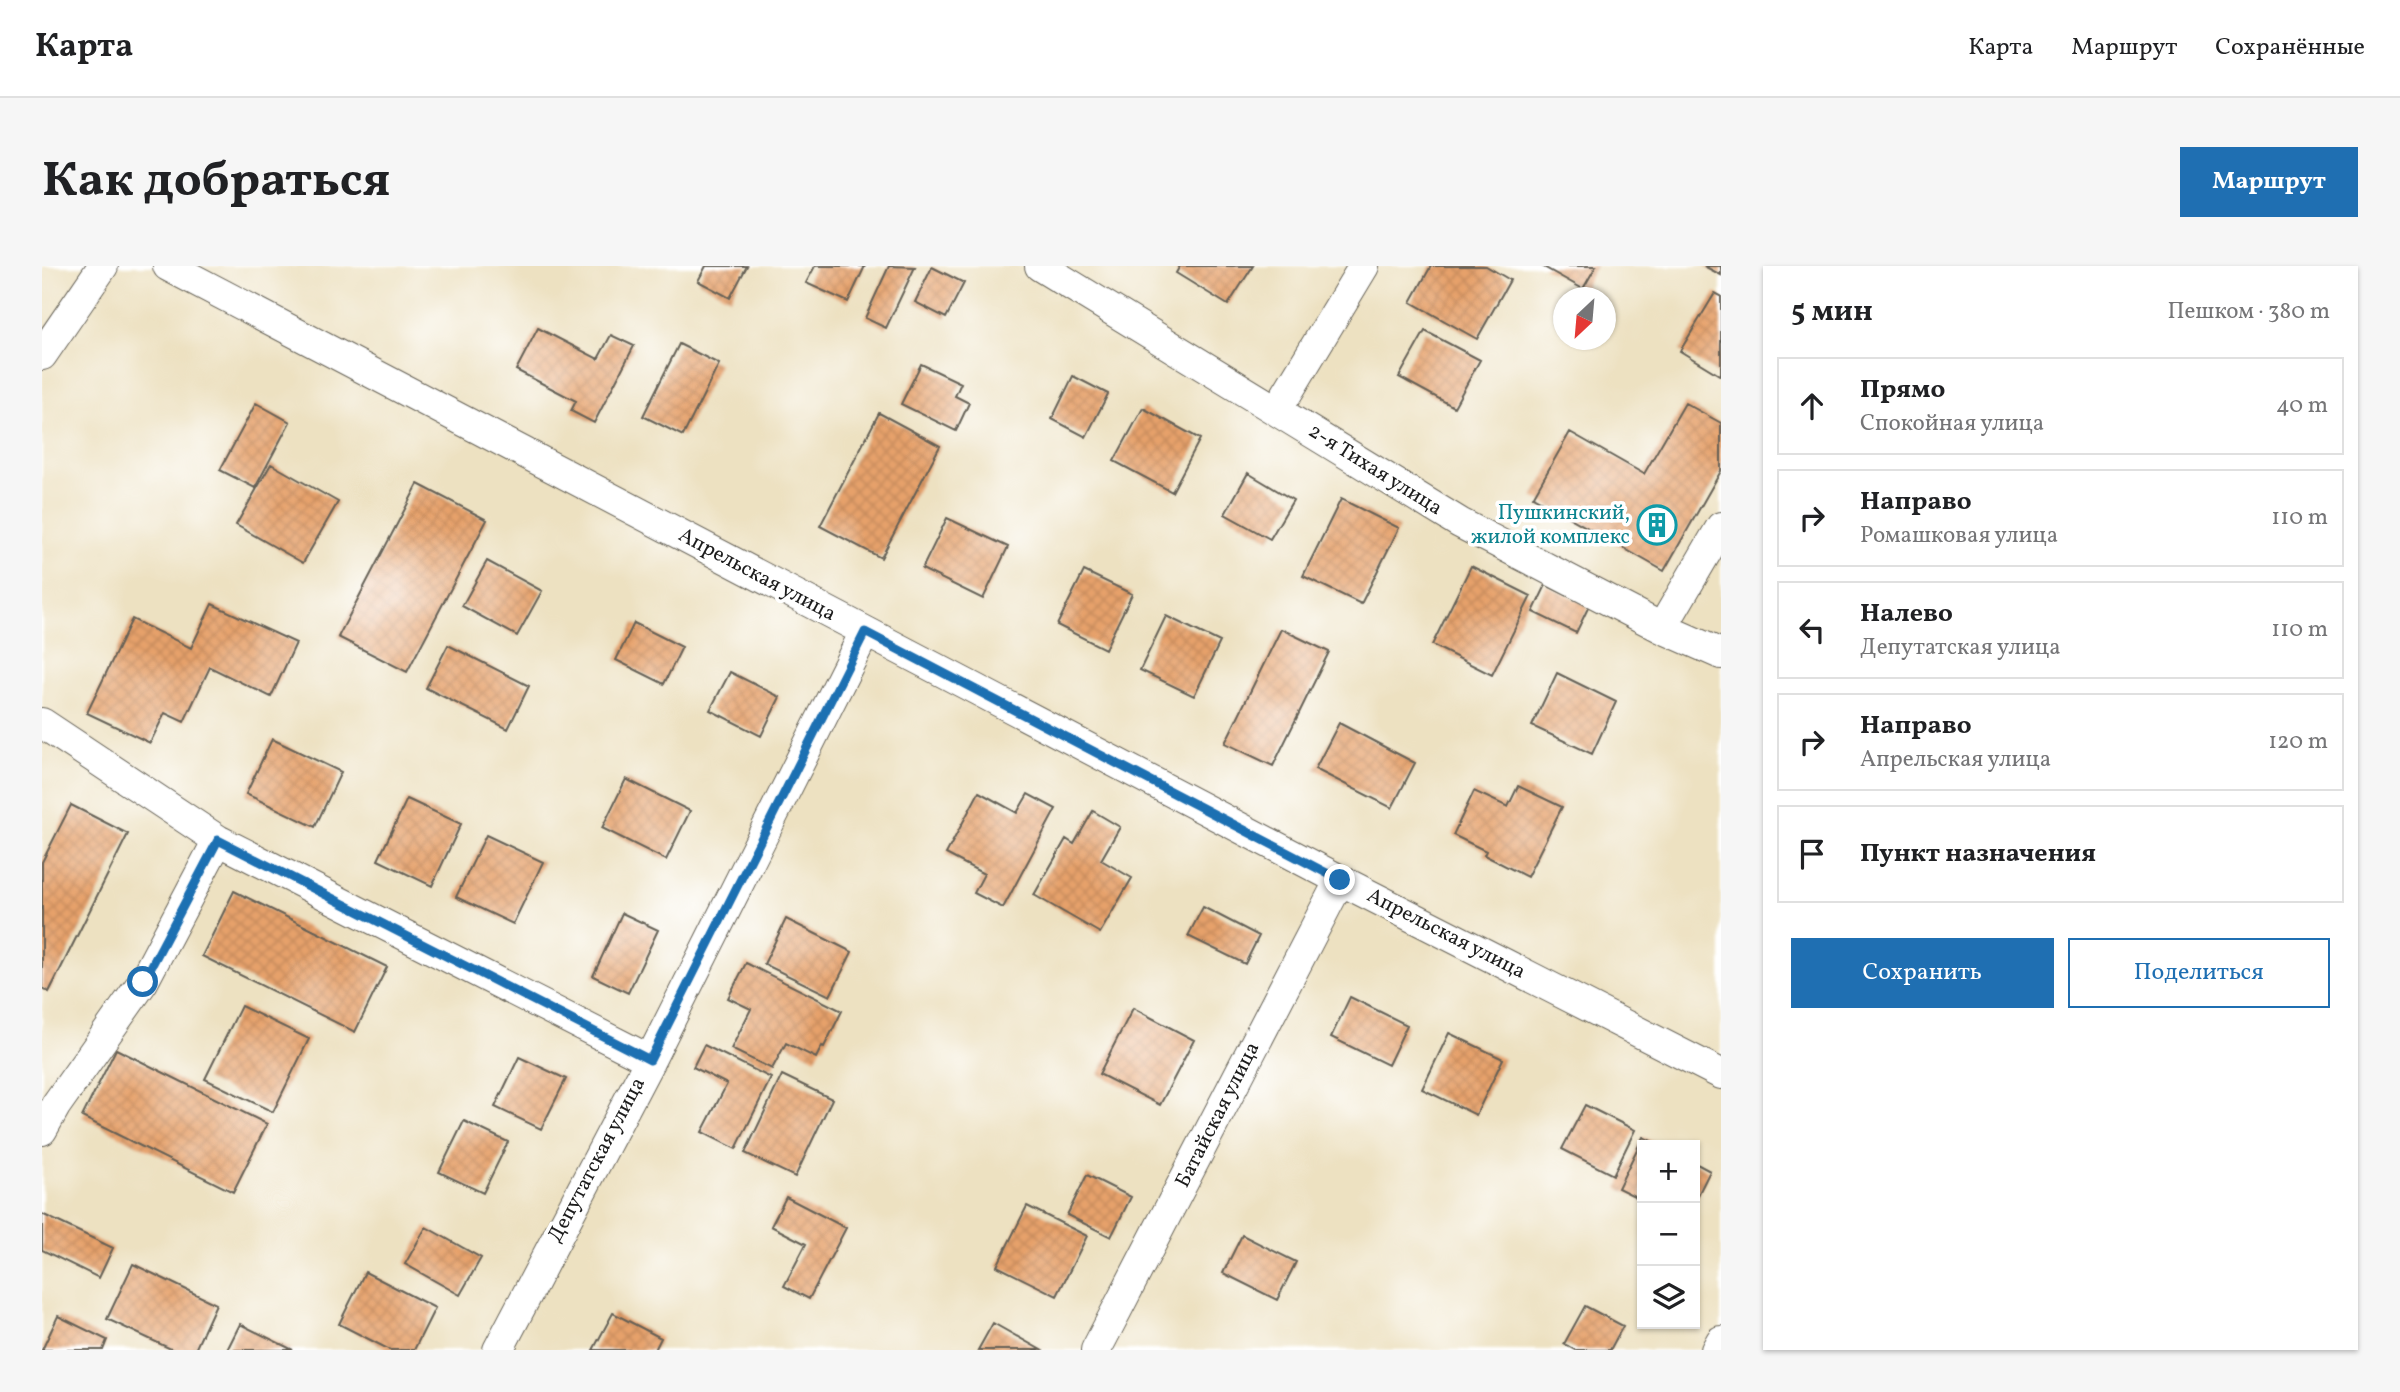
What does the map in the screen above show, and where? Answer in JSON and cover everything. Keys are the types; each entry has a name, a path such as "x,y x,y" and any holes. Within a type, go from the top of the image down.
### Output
{"street":[{"path":"42,355 103,266"},
{"name":"Апрельская улица","path":"168,266 1340,880 1721,1074"},
{"name":"2-я Тихая улица","path":"1040,266 1460,523 1662,628 1721,654"},
{"path":"1277,410 1364,266"},
{"path":"1662,628 1721,527"},
{"name":"Депутатская улица","path":"498,1350 650,1060 865,632"},
{"path":"42,723 218,840 650,1060"},
{"path":"42,1130 143,982 218,840"},
{"name":"Батайская улица","path":"1097,1350 1340,880"},
{"path":"1716,1350 1721,1341"}],"building":[{"path":"706,266 747,266 730,298 698,281"},
{"path":"815,266 865,266 848,302 806,283"},
{"path":"889,266 915,267 886,328 865,318"},
{"path":"1180,266 1253,266 1228,305 1176,273"},
{"path":"1431,266 1486,266 1510,280 1477,339 1411,302"},
{"path":"1542,266 1596,266 1584,287"},
{"path":"1704,266 1721,266 1721,275"},
{"path":"932,267 964,283 946,318 915,302"},
{"path":"1715,293 1721,296 1721,376 1680,351"},
{"path":"538,328 598,359 611,335 634,346 594,423 571,411 576,401 516,370"},
{"path":"1425,331 1480,360 1454,407 1399,377"},
{"path":"679,344 719,364 683,436 643,416"},
{"path":"921,364 961,383 955,396 969,403 956,431 901,404"},
{"path":"1073,376 1108,394 1086,437 1052,419"},
{"path":"256,403 290,422 255,488 220,470"},
{"path":"1685,403 1721,423 1721,471 1664,571 1533,497 1570,432 1644,474"},
{"path":"1143,408 1200,439 1172,492 1114,461"},
{"path":"879,413 940,446 881,558 820,526"},
{"path":"271,464 338,502 303,563 236,525"},
{"path":"1248,473 1293,500 1270,539 1225,514"},
{"path":"418,484 487,520 407,672 338,637"},
{"path":"1341,499 1399,528 1361,604 1303,576"},
{"path":"947,518 1008,547 983,599 922,569"},
{"path":"487,561 542,591 517,636 462,606"},
{"path":"1471,566 1531,596 1492,675 1432,645"},
{"path":"1084,571 1132,594 1105,649 1057,625"},
{"path":"1546,585 1589,606 1576,633 1533,612"},
{"path":"212,604 296,643 271,697 210,667 184,722 165,713 150,743 87,713 132,619 191,648"},
{"path":"1166,616 1220,642 1194,696 1140,670"},
{"path":"634,623 682,647 664,684 616,660"},
{"path":"1281,629 1329,652 1273,766 1225,743"},
{"path":"448,645 529,686 508,729 426,688"},
{"path":"730,672 780,697 761,736 710,710"},
{"path":"1557,673 1616,702 1592,754 1532,726"},
{"path":"1339,723 1415,763 1392,808 1315,769"},
{"path":"272,739 341,772 315,827 246,794"},
{"path":"626,779 690,811 666,860 602,828"},
{"path":"1518,786 1562,807 1527,877 1484,855 1486,851 1453,835 1474,791 1508,807"},
{"path":"979,792 1017,813 1028,794 1056,809 1003,908 974,893 984,874 946,854"},
{"path":"407,799 461,824 432,886 378,860"},
{"path":"71,805 128,834 49,992 42,988 42,862"},
{"path":"1093,811 1120,827 1101,860 1132,878 1100,933 1034,895 1066,839 1074,844"},
{"path":"486,835 543,862 513,924 456,897"},
{"path":"234,891 387,967 355,1032 202,956"},
{"path":"1203,907 1259,936 1245,964 1188,936"},
{"path":"622,913 658,930 628,993 593,976"},
{"path":"786,919 852,952 830,996 764,964"},
{"path":"746,963 842,1011 816,1058 786,1043 772,1069 731,1049 751,1009 728,998"},
{"path":"1350,997 1407,1025 1388,1065 1331,1037"},
{"path":"241,1006 309,1039 273,1112 205,1079"},
{"path":"1133,1008 1194,1040 1160,1105 1099,1074"},
{"path":"1449,1033 1503,1059 1476,1115 1422,1089"},
{"path":"704,1045 771,1078 736,1149 702,1132 727,1084 693,1067"},
{"path":"116,1049 267,1124 233,1192 82,1117"},
{"path":"519,1057 566,1079 541,1129 495,1107"},
{"path":"782,1075 832,1099 795,1177 745,1153"},
{"path":"1585,1105 1635,1130 1613,1175 1562,1149"},
{"path":"464,1121 508,1142 483,1193 439,1172"},
{"path":"1637,1149 1637,1198 1618,1188"},
{"path":"1700,1166 1710,1171 1700,1191"},
{"path":"1087,1175 1131,1197 1111,1237 1067,1215"},
{"path":"786,1197 846,1228 809,1299 784,1286 806,1244 771,1226"},
{"path":"1027,1206 1087,1236 1057,1296 997,1266"},
{"path":"42,1214 113,1248 99,1278 42,1250"},
{"path":"426,1227 481,1258 460,1295 405,1264"},
{"path":"1242,1235 1296,1262 1277,1300 1223,1273"},
{"path":"133,1264 216,1304 195,1350 173,1350 107,1319"},
{"path":"365,1272 435,1308 414,1350 390,1350 339,1324"},
{"path":"1585,1306 1623,1326 1610,1350 1575,1350 1564,1344"},
{"path":"613,1313 661,1338 655,1350 593,1350"},
{"path":"58,1316 107,1340 103,1350 42,1350"},
{"path":"993,1323 1041,1350 978,1350"},
{"path":"240,1324 293,1350 227,1350"}],"place":[{"name":"Пушкинский, жилой комплекс","path":"1657,525"}],"route":[{"path":"143,982 218,840 650,1060 865,632 1340,880"}]}
